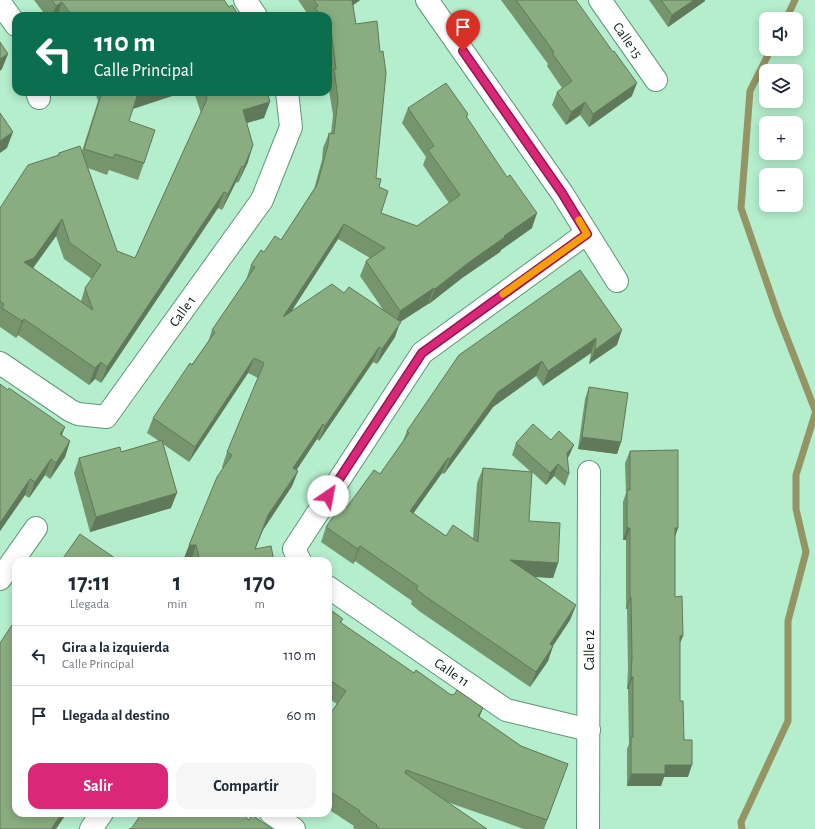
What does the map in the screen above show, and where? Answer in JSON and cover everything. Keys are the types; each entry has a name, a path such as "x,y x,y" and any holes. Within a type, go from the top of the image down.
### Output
{"street":[{"path":"245,0 253,12"},
{"path":"427,0 562,193 617,281"},
{"name":"Calle 15","path":"600,0 656,80"},
{"path":"0,3 12,20"},
{"name":"Calle 1","path":"0,362 71,411 78,414 106,417 262,200 291,127 287,96"},
{"path":"298,557 294,549 422,353 587,234"},
{"name":"Calle 12","path":"588,829 589,472"},
{"path":"16,557 36,528"},
{"path":"0,579 12,562"},
{"name":"Calle 11","path":"332,590 506,710 589,730"},
{"path":"91,829 99,817"},
{"path":"277,817 294,829"}],"building":[{"path":"52,0 224,0 229,7 232,5 236,12 69,12 62,2 56,6"},
{"path":"314,0 352,0 356,24 377,21 380,52 383,51 386,73 376,178 381,179 379,187 388,191 381,213 417,226 460,195 428,150 434,146 408,108 446,83 468,114 466,116 507,177 510,175 537,213 504,236 505,237 435,289 434,288 400,311 366,261 385,248 344,224 283,317 332,284 344,293 349,287 401,322 382,349 379,347 325,426 323,424 293,468 298,471 268,515 255,549 271,546 273,557 199,557 196,545 189,545 217,477 232,455 227,452 264,363 254,358 195,447 153,418 190,363 192,365 215,332 212,330 255,267 251,265 261,250 264,252 275,236 281,240 317,185 328,145 329,133 334,134 338,99 334,69 336,69 332,38 332,12 318,12 315,8 318,6"},
{"path":"516,0 576,0 637,83 593,114 585,102 571,112 557,92 572,81 552,53 554,52"},
{"path":"661,0 694,0 672,15"},
{"path":"0,42 8,54 0,59"},
{"path":"101,96 137,96 129,121 155,130 144,163 115,154 113,158 84,149"},
{"path":"206,96 268,96 270,102 243,110 253,145 244,167 242,166 228,194 224,192 107,367 101,362 95,368 24,319 22,321 2,308 4,304 0,301 0,208 28,165 59,155 59,153 80,146 117,251 135,258 207,99","holes":["62,219 70,243 101,265 85,288 93,310 24,262 34,258"]},
{"path":"0,113 13,132 0,141"},
{"path":"580,270 622,330 595,350 596,338 548,371 542,361 498,392 450,459 448,458 410,511 446,536 453,525 478,542 483,468 532,472 529,521 560,523 558,563 510,560 576,605 550,644 553,646 536,672 425,596 416,589 418,586 360,546 358,549 326,527 342,504 347,507 374,470 380,474 409,433 407,431 459,355"},
{"path":"0,384 8,390 9,388 65,427 60,434 70,441 56,463 51,459 35,482 30,479 0,523"},
{"path":"589,387 628,393 621,442 582,437"},
{"path":"533,424 551,440 559,431 574,445 567,453 569,474 558,464 550,473 516,443"},
{"path":"162,440 177,493 96,517 79,458 120,447 121,452"},
{"path":"678,450 678,528 675,528 675,597 682,596 683,636 680,636 680,701 683,701 684,740 692,740 692,765 665,765 665,774 631,774 631,737 633,737 633,677 631,677 630,528 627,528 627,490 630,490 630,451"},
{"path":"80,534 113,557 64,557"},
{"path":"332,611 343,619 340,622 414,673 416,670 451,695 454,695 457,690 483,708 478,716 521,746 568,764 547,820 406,770 405,773 487,829 380,829 376,826 377,825 359,812 360,811 332,793 332,711 346,691 332,682"},
{"path":"12,625 12,817 59,817 51,829 0,829 0,643"},
{"path":"139,817 245,817 249,820 251,817 255,817 272,829 131,829"}],"waterway":[{"path":"789,12 795,0"},
{"path":"768,56 750,91 741,208 778,315 815,410"},
{"path":"742,829 741,822 788,721 788,621 806,552 796,509 796,475 815,414"}],"slow traffic":[{"path":"503,294 587,234 579,220"}],"route":[{"path":"328,496 422,353 587,234 562,193 463,51"}]}
